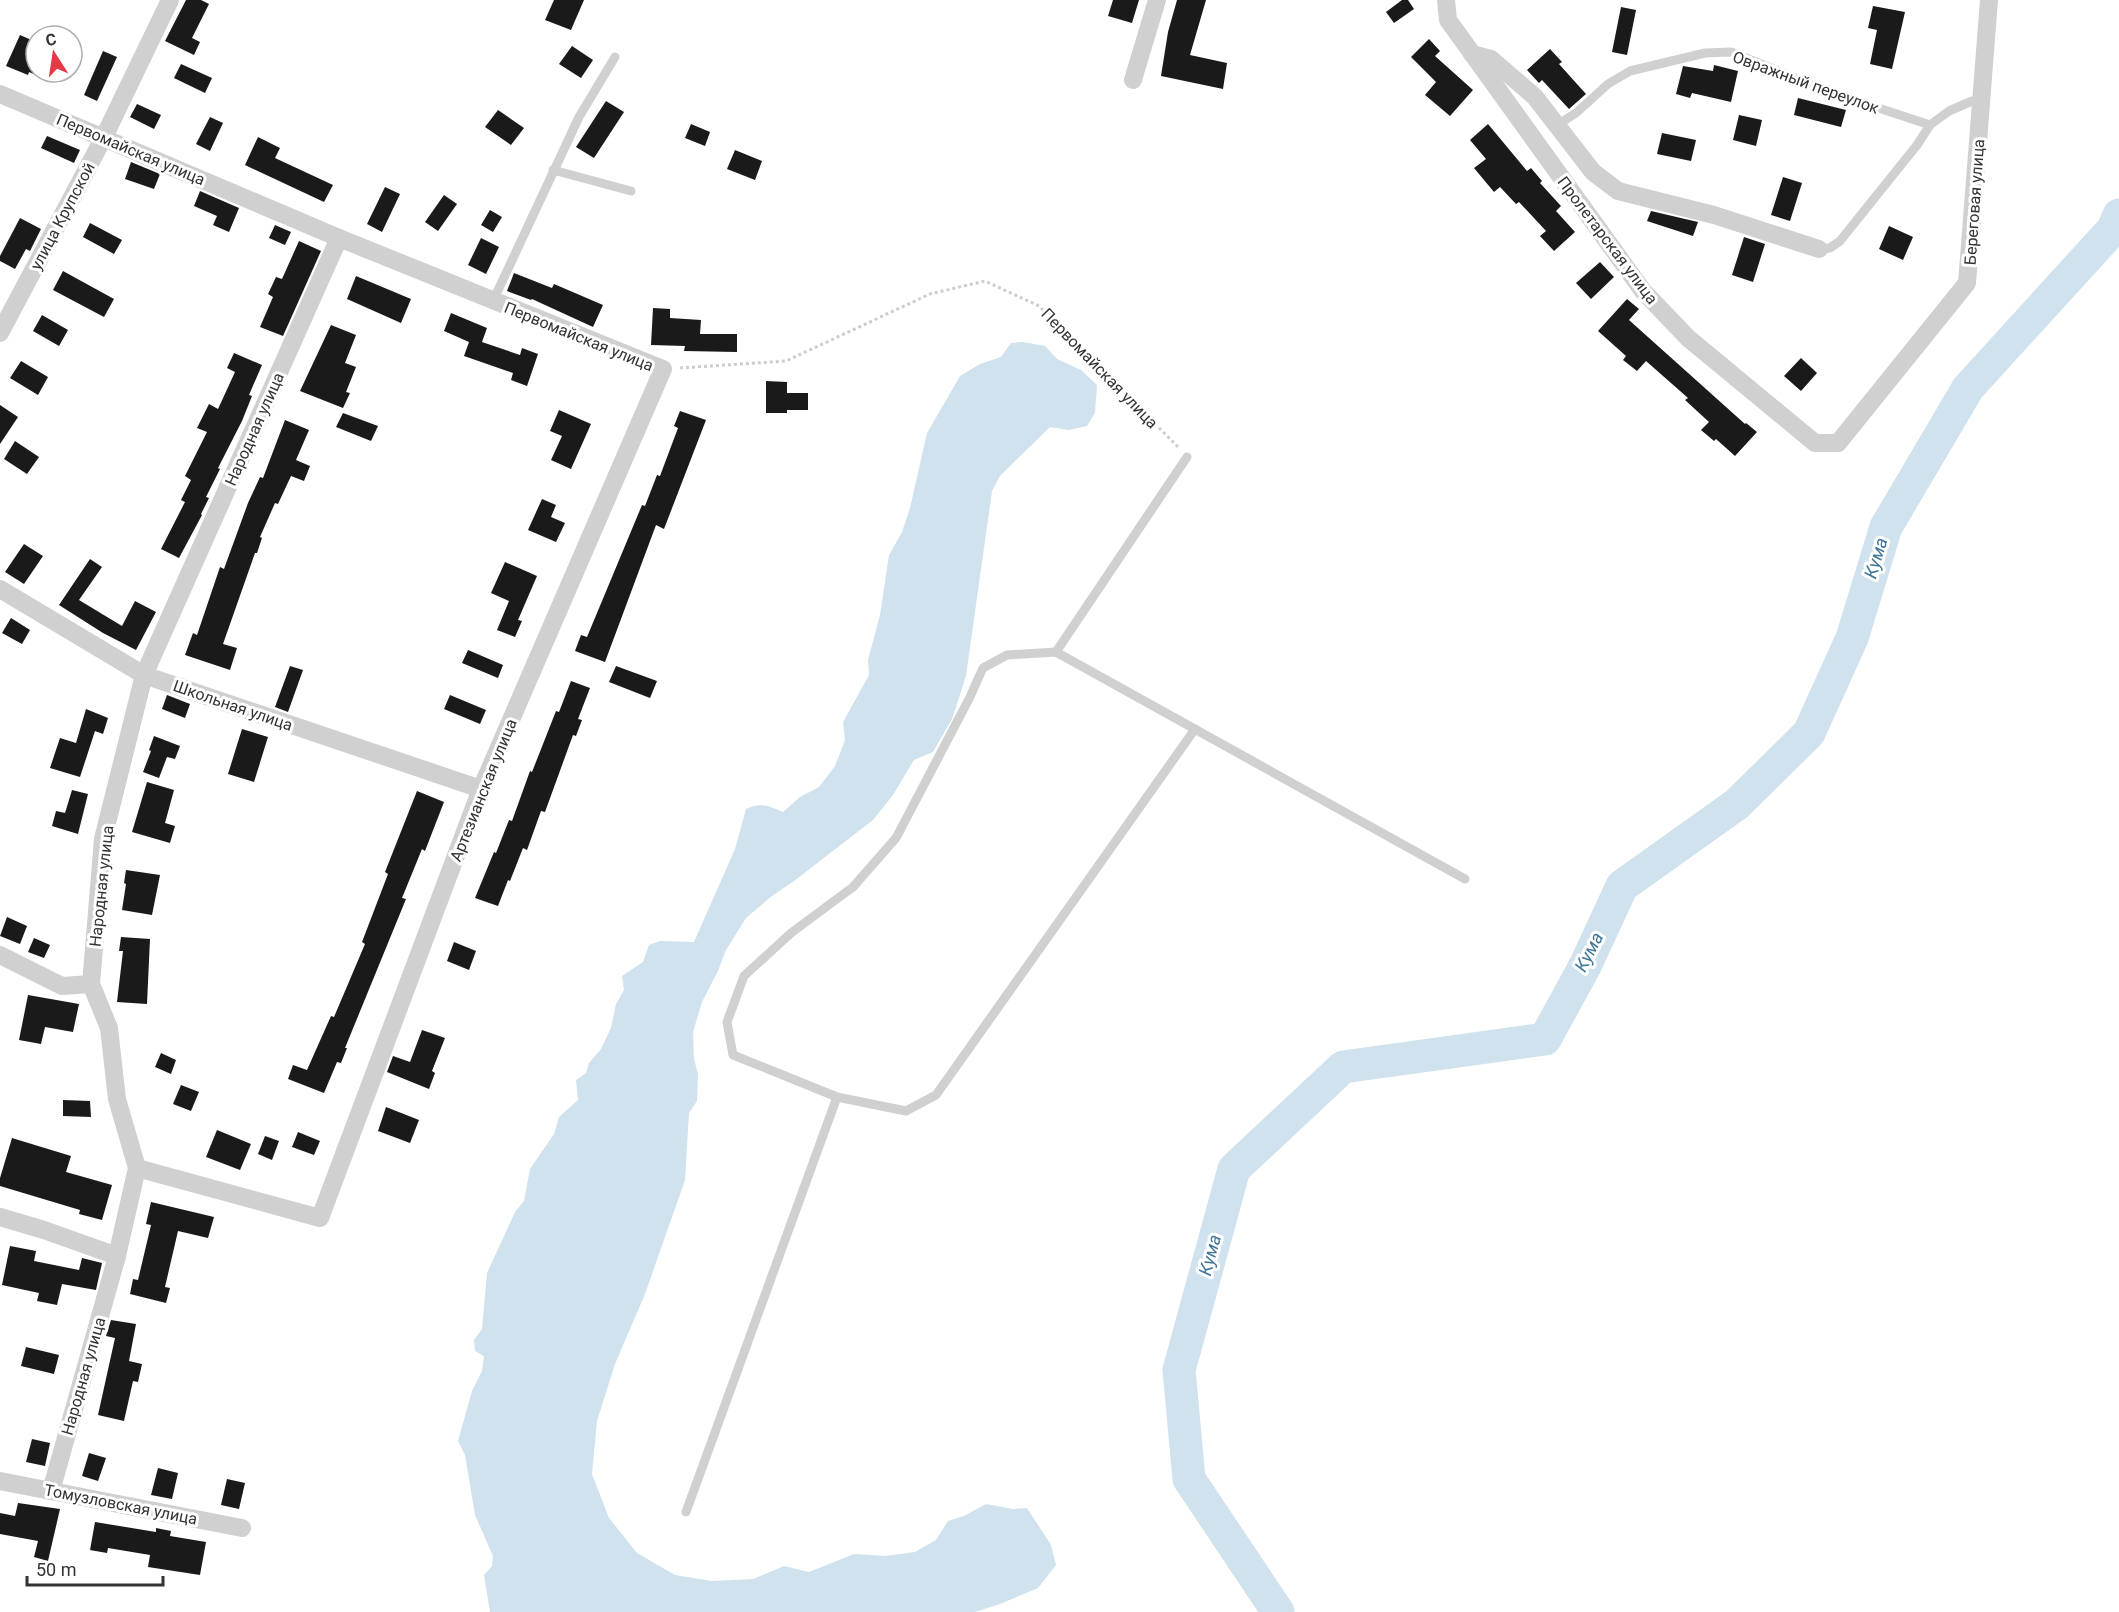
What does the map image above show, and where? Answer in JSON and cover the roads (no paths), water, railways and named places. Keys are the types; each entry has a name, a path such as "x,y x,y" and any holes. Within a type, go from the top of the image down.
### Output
{"street":[{"name":"улица Крупской","path":"0,333 104,137 170,0"},
{"path":"1133,80 1157,0"},
{"name":"Пролетарская улица","path":"1446,0 1448,20 1643,291 1688,338 1815,443"},
{"name":"Береговая улица","path":"1815,443 1838,442 1968,283 1989,0"},
{"path":"1472,54 1491,59 1535,97 1593,172 1618,191 1714,215 1818,249"},
{"name":"Первомайская улица","path":"0,94 339,238 663,369"},
{"name":"Народная улица","path":"51,1491 117,1256 137,1168 117,1099 108,1028 91,984 103,839 144,675 339,238"},
{"name":"Артезианская улица","path":"137,1168 320,1218 481,789 663,369"},
{"name":"Школьная улица","path":"0,589 144,675 481,789"},
{"path":"0,955 62,986 91,984"},
{"path":"0,1217 117,1256"},
{"name":"Томузловская улица","path":"0,1481 242,1528"}],"lane":[{"name":"Овражный переулок","path":"1557,125 1576,113 1608,84 1630,71 1705,53 1731,52 1833,93 1930,125"},
{"path":"493,301 579,117 615,57"},
{"path":"1818,249 1830,248 1840,241 1917,145 1930,125 1948,111 1972,101 1982,102"},
{"path":"553,170 631,191"},
{"path":"1056,651 1187,457"},
{"path":"1195,729 936,1095 906,1111 837,1097 733,1055 727,1022 744,976 791,933 853,887 896,838 983,668 1006,655 1056,651 1465,879"},
{"path":"686,1512 837,1097"}],"water":[{"path":"1023,342 1045,346 1057,359 1081,370 1097,385 1095,413 1087,426 1069,430 1050,427 1000,476 992,491 966,676 952,719 933,752 914,760 893,795 873,820 746,918 726,950 702,1002 693,1032 694,1059 698,1074 697,1101 689,1113 685,1180 645,1294 615,1364 597,1421 592,1474 609,1518 637,1553 675,1575 712,1581 753,1579 784,1566 809,1572 854,1554 885,1556 915,1552 936,1540 948,1521 964,1516 986,1504 1013,1509 1027,1508 1051,1545 1056,1565 1038,1588 975,1612 490,1612 484,1575 492,1566 493,1556 475,1515 465,1455 458,1441 472,1391 482,1371 484,1356 475,1351 474,1340 482,1329 487,1273 515,1212 524,1201 530,1169 554,1134 559,1117 578,1100 576,1080 586,1073 589,1063 601,1049 611,1028 616,1004 624,990 622,976 643,962 649,945 660,941 694,942 735,849 746,809 761,805 783,812 800,797 819,787 835,766 845,740 843,722 869,675 868,660 880,615 889,555 902,532 910,508 927,433 960,376 980,364 1001,357 1011,343"}],"waterway":[{"name":"Кума","path":"1278,1612 1189,1479 1179,1370 1234,1169 1343,1067 1545,1039 1585,966 1622,886 1737,804 1809,733 1852,638 1886,527 1968,388 2113,229 2119,215"}]}
